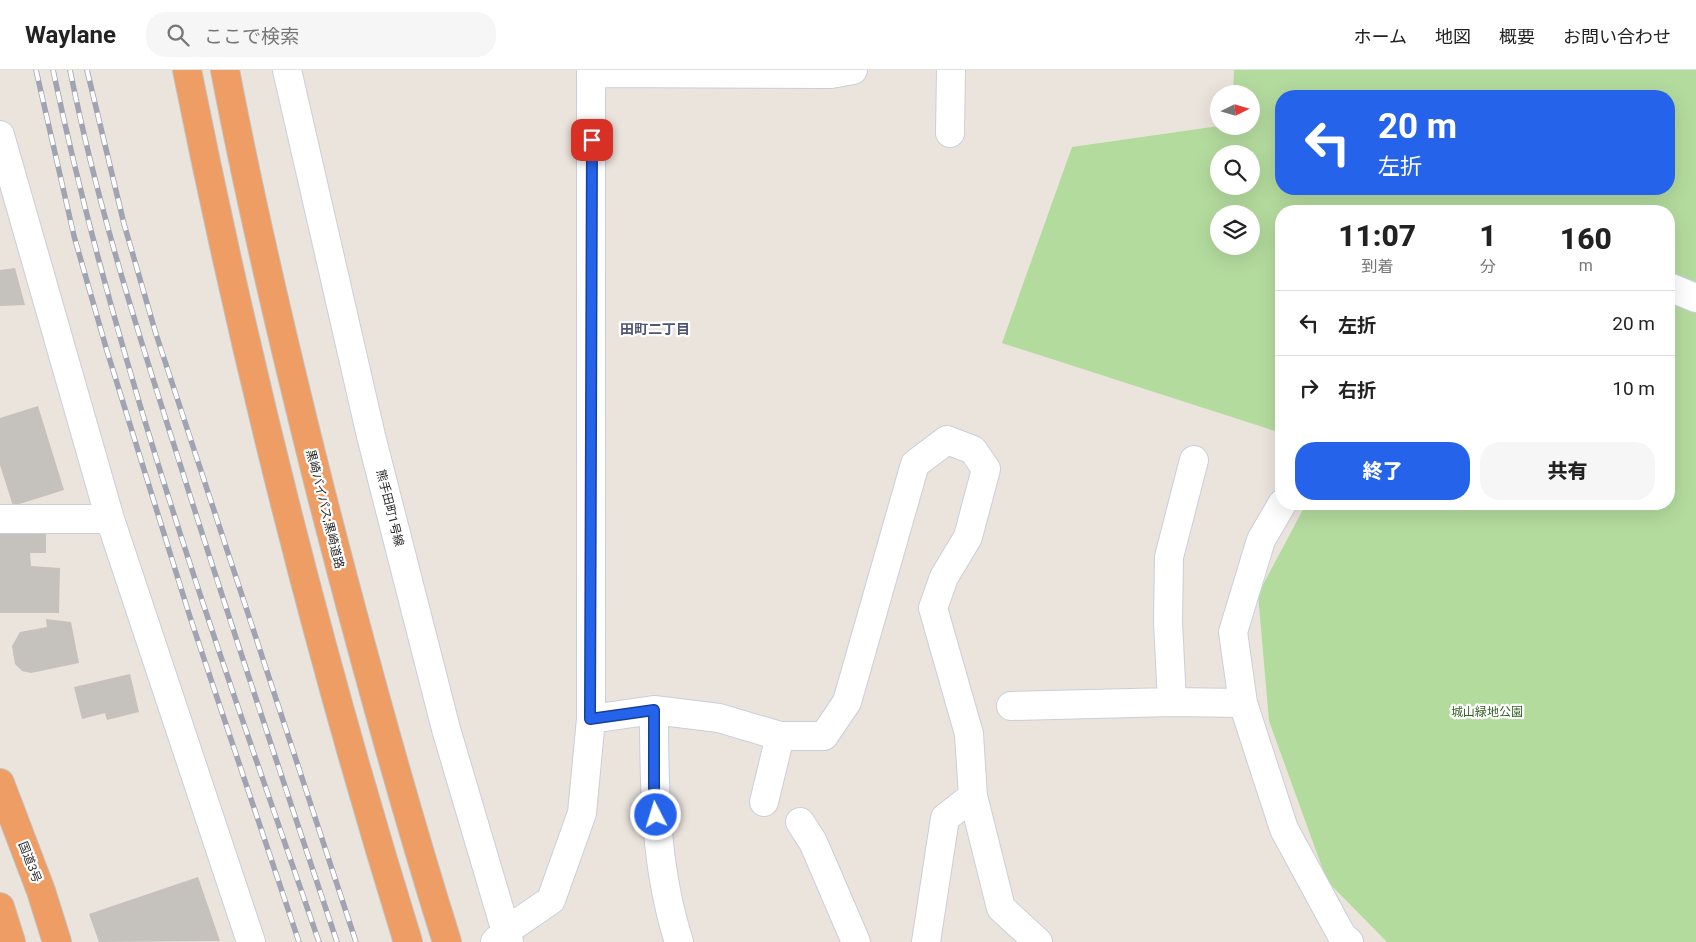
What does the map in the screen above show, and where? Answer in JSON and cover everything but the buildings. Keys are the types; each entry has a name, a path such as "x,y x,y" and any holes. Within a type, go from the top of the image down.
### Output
{"highway":[{"path":"187,70 252,373 309,596 408,942"},
{"name":"黒崎バイパス;黒崎道路","path":"225,70 242,161 288,362 344,584 446,942"},
{"name":"国道3号","path":"0,783 41,891 57,942"},
{"path":"0,907 11,942"}],"street":[{"name":"熊手田町1号線","path":"287,70 303,147 371,436 446,730 504,938"},
{"path":"504,938 551,900 582,813 590,719 591,71 831,74 853,70"},
{"path":"950,133 951,70"},
{"path":"0,135 110,519 250,942"},
{"path":"1675,289 1696,298"},
{"path":"590,719 654,710 719,718 780,736 824,736 847,702 915,464 947,440 973,450 986,469 968,537 944,577 933,608 969,734 973,796 1002,908 1038,942"},
{"path":"1172,702 1168,622 1170,557 1194,460"},
{"path":"1278,510 1261,540 1233,632 1243,703 1284,829 1342,936 1349,942"},
{"path":"0,519 110,519"},
{"path":"1011,706 1172,702 1243,703"},
{"path":"654,710 654,797 668,905 679,942"},
{"path":"764,802 780,736"},
{"path":"926,942 945,818 973,796"},
{"path":"800,822 813,842 856,942"}],"green space":[{"name":"城山緑地公園","path":"1234,70 1696,70 1696,942 1387,942 1327,881 1269,721 1258,594 1303,510 1675,510 1675,205 1275,205 1275,431 1002,343 1072,147 1210,127 1210,135 1260,135 1260,85 1233,85"}],"railway":[{"path":"36,70 74,236 107,351 190,617 299,942"},
{"path":"53,70 78,181 107,291 172,510 319,942"},
{"path":"70,70 106,220 165,418 337,942"},
{"path":"87,70 124,224 156,334 356,942"}],"district":[{"name":"田町二丁目","path":"655,329"}],"route":[{"path":"592,140 590,719 654,710 654,797 656,815"}]}
